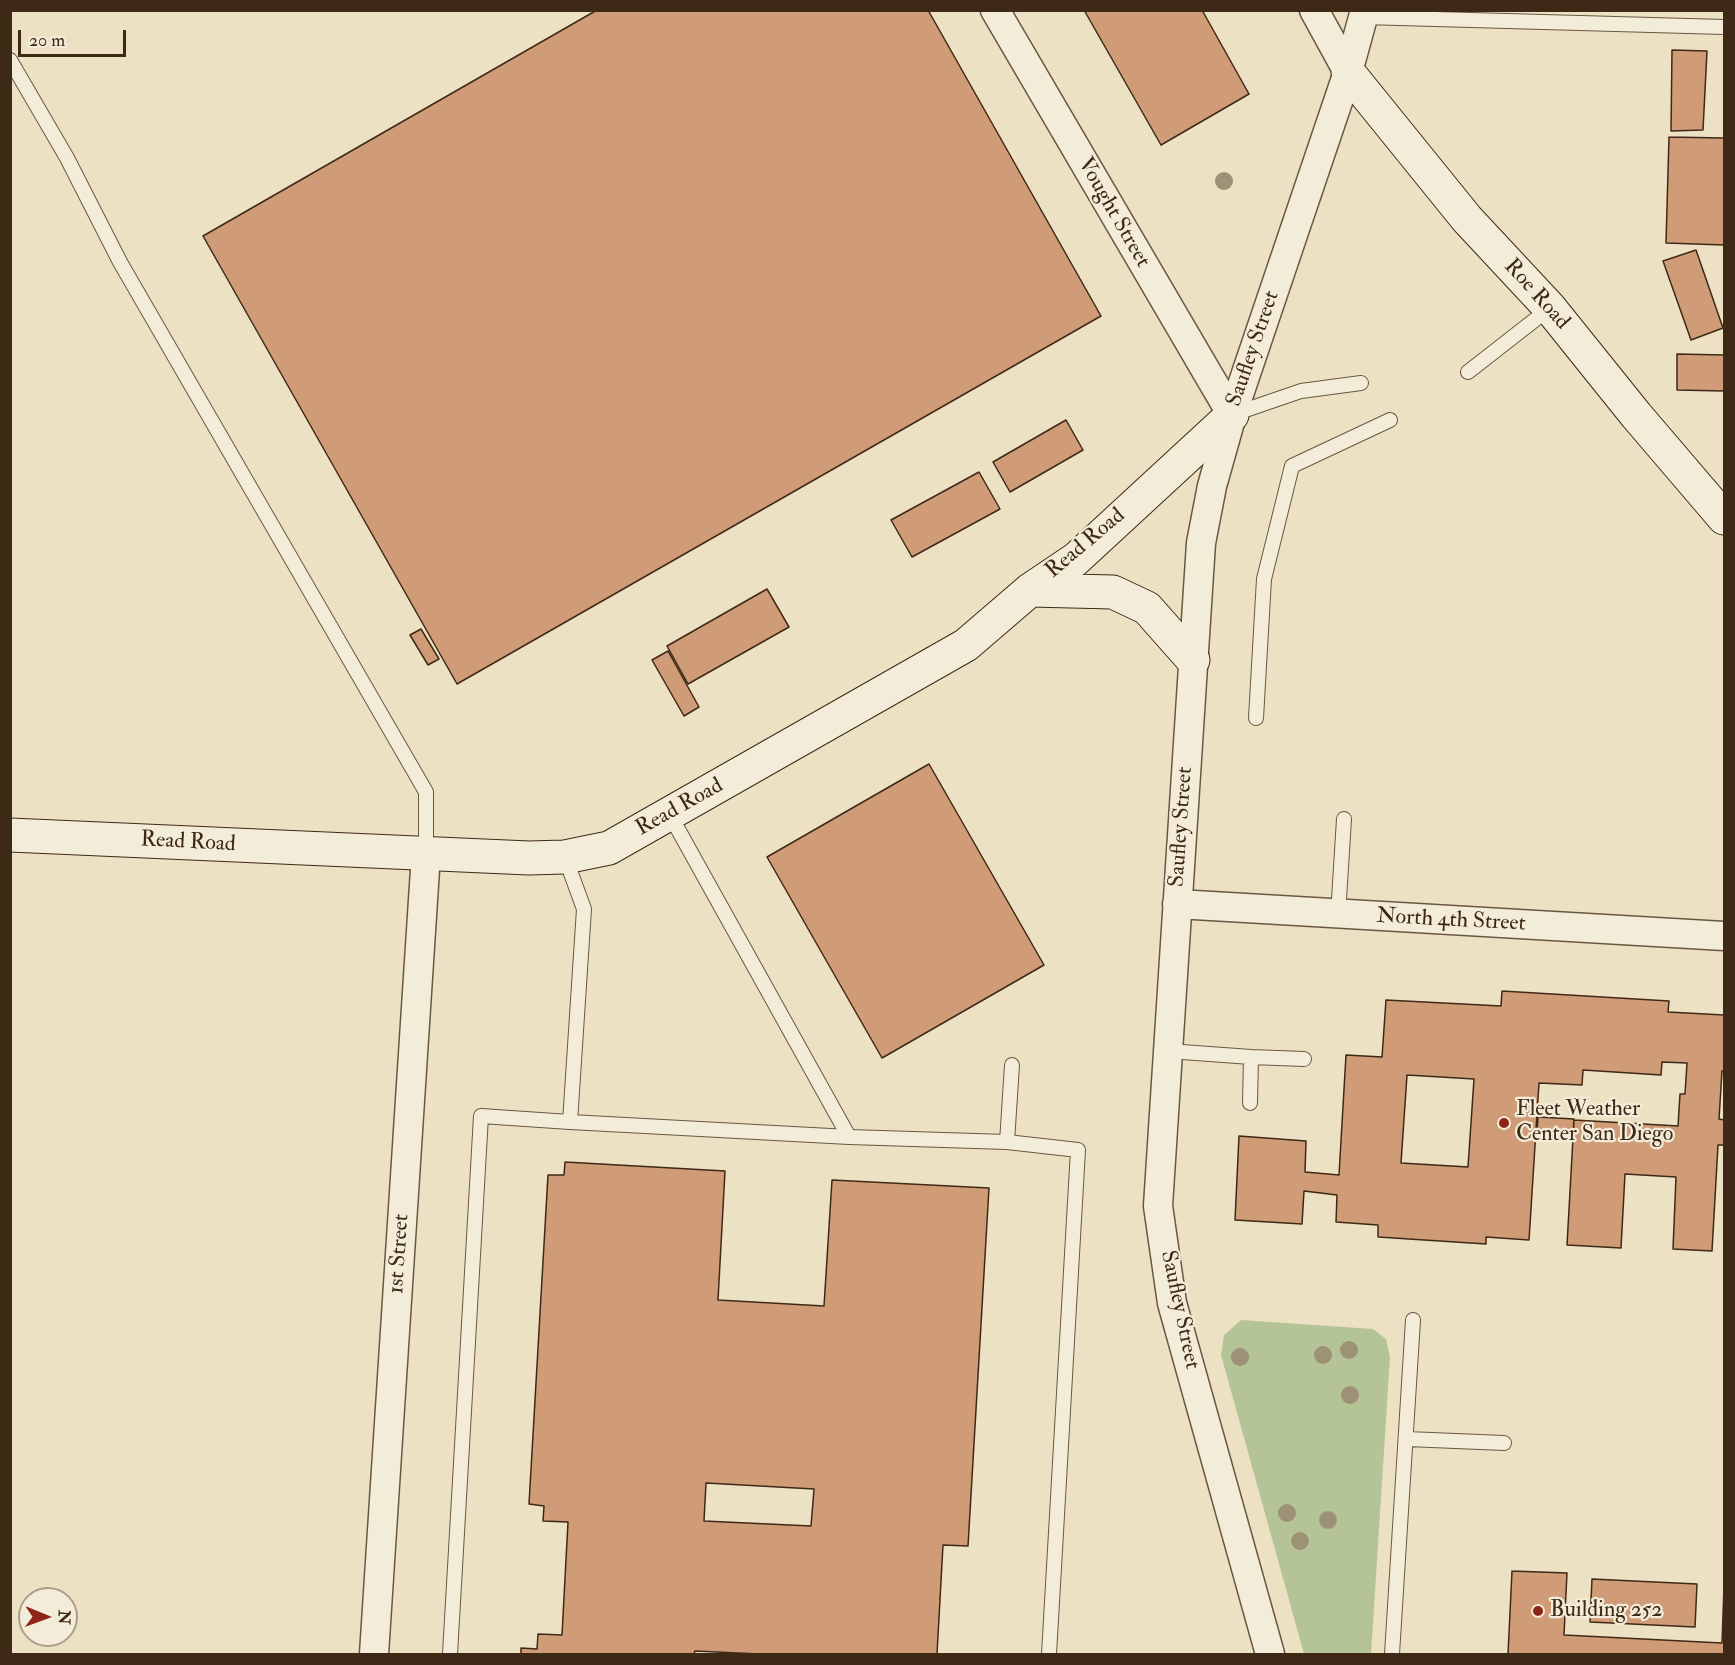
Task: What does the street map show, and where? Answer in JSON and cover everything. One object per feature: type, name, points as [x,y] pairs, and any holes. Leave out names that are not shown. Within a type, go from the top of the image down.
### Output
[{"type":"street","name":"Vought Street","points":[[994,10],[1232,415]]},
{"type":"street","points":[[1314,10],[1348,72]]},
{"type":"street","name":"Saufley Street","points":[[1270,1654],[1172,1303],[1158,1206],[1201,543],[1212,486],[1232,415],[1348,72],[1364,14]]},
{"type":"street","name":"Roe Road","points":[[1348,72],[1467,219],[1550,308],[1635,415],[1725,518]]},
{"type":"street","name":"Read Road","points":[[10,835],[426,854],[565,856],[609,848],[966,645],[1030,590],[1076,559],[1232,415]]},
{"type":"street","points":[[1030,590],[1113,592],[1147,608],[1193,660]]},
{"type":"street","name":"1st Street","points":[[374,1654],[426,854]]},
{"type":"street","name":"North 4th Street","points":[[1177,904],[1725,936]]},
{"type":"lane","points":[[1364,14],[1725,27]]},
{"type":"lane","points":[[10,60],[67,158],[120,262],[426,792],[426,854]]},
{"type":"lane","points":[[1468,372],[1550,308]]},
{"type":"lane","points":[[1232,415],[1301,391],[1360,383]]},
{"type":"lane","points":[[1256,717],[1264,579],[1292,466],[1390,420]]},
{"type":"lane","points":[[670,815],[849,1137]]},
{"type":"lane","points":[[1338,915],[1344,819]]},
{"type":"lane","points":[[565,856],[584,909],[570,1122]]},
{"type":"lane","points":[[1168,1051],[1304,1059]]},
{"type":"lane","points":[[1250,1103],[1251,1057]]},
{"type":"lane","points":[[1007,1142],[1012,1065]]},
{"type":"lane","points":[[450,1654],[481,1116],[849,1137],[1007,1142],[1078,1150],[1049,1654]]},
{"type":"lane","points":[[1392,1654],[1413,1320]]},
{"type":"lane","points":[[1407,1439],[1504,1443]]},
{"type":"green space","points":[[1241,1320],[1373,1329],[1386,1339],[1390,1357],[1371,1654],[1304,1654],[1221,1355],[1224,1335]]},
{"type":"building","points":[[597,10],[928,10],[1101,316],[457,684],[203,236]]},
{"type":"building","points":[[1084,10],[1202,10],[1249,94],[1161,145]]},
{"type":"building","points":[[1672,50],[1707,51],[1703,130],[1671,131]]},
{"type":"building","points":[[1669,137],[1724,138],[1724,245],[1666,243]]},
{"type":"building","points":[[1696,250],[1723,328],[1691,340],[1663,261]]},
{"type":"building","points":[[1677,354],[1724,355],[1724,391],[1677,390]]},
{"type":"building","points":[[1066,420],[1083,450],[1010,492],[993,462]]},
{"type":"building","points":[[979,472],[1000,509],[912,557],[891,520]]},
{"type":"building","points":[[767,589],[789,627],[688,684],[667,646]]},
{"type":"building","points":[[421,629],[439,659],[428,665],[410,635]]},
{"type":"building","points":[[668,651],[699,707],[684,716],[652,660]]},
{"type":"building","points":[[929,764],[1044,965],[882,1058],[767,857]]},
{"type":"building","name":"Fleet Weather Center San Diego","points":[[1502,991],[1669,1001],[1668,1012],[1724,1015],[1724,1071],[1722,1071],[1719,1119],[1724,1120],[1724,1145],[1718,1145],[1712,1251],[1673,1249],[1676,1177],[1625,1174],[1621,1248],[1567,1245],[1574,1120],[1678,1126],[1680,1094],[1685,1094],[1687,1063],[1662,1062],[1661,1075],[1583,1070],[1582,1085],[1539,1083],[1529,1240],[1486,1237],[1486,1244],[1378,1237],[1378,1225],[1336,1222],[1337,1195],[1304,1191],[1302,1224],[1235,1220],[1239,1136],[1306,1141],[1305,1172],[1339,1175],[1346,1055],[1382,1057],[1386,1000],[1501,1006]],"holes":[[[1407,1075],[1474,1079],[1468,1167],[1401,1163]]]},
{"type":"building","name":"Fleet Weather Center San Diego","points":[[1538,1117],[1574,1119],[1573,1135],[1537,1132]]},
{"type":"building","points":[[565,1162],[725,1171],[718,1300],[824,1306],[832,1180],[989,1188],[968,1546],[943,1545],[937,1654],[759,1654],[695,1651],[694,1654],[521,1654],[521,1648],[537,1649],[538,1634],[562,1635],[568,1522],[543,1521],[544,1506],[529,1504],[548,1175],[564,1175]],"holes":[[[706,1483],[814,1489],[811,1526],[704,1521]]]},
{"type":"building","name":"Building 252","points":[[1512,1571],[1567,1573],[1564,1635],[1722,1643],[1724,1586],[1724,1654],[1508,1654]]},
{"type":"building","points":[[1592,1579],[1697,1584],[1695,1627],[1590,1622]]},
{"type":"place","name":"Fleet Weather Center San Diego","points":[[1504,1123]]},
{"type":"place","name":"Building 252","points":[[1538,1611]]}]
